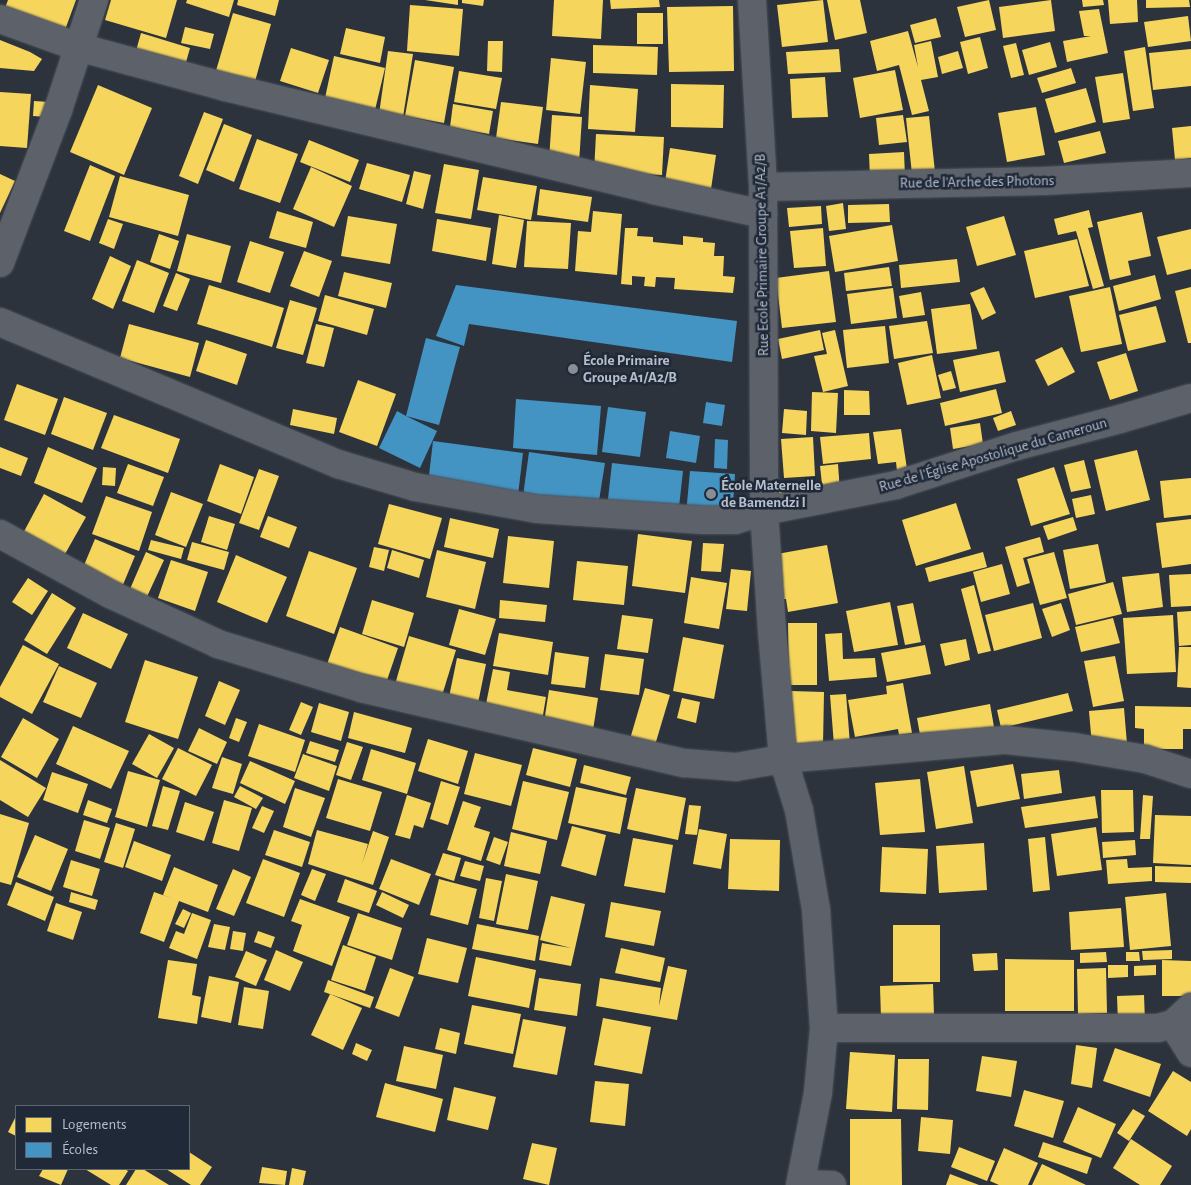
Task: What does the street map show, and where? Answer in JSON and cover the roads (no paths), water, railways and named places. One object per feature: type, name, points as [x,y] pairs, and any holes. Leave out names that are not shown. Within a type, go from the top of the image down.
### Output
[{"type":"street","points":[[3,252],[58,110],[94,0]]},
{"type":"street","name":"Rue Ecole Primaire Groupe A1/A2/B","points":[[752,0],[763,200],[764,511],[783,759],[799,810],[816,909],[824,1028],[818,1093],[801,1185]]},
{"type":"street","name":"Rue de l'Arche des Photons","points":[[0,19],[78,47],[225,87],[652,190],[763,200],[1191,172]]},
{"type":"street","name":"Rue de l'Église Apostolique du Cameroun","points":[[0,322],[338,464],[415,487],[537,509],[735,520],[764,511],[896,485],[1017,446],[1191,398]]},
{"type":"street","points":[[0,534],[110,594],[218,644],[361,688],[684,763],[736,767],[783,759],[1006,740],[1074,747],[1136,758],[1191,774]]},
{"type":"street","points":[[824,1028],[1158,1028],[1182,1016],[1191,1053]]},
{"type":"street","points":[[801,1185],[832,1185]]},
{"type":"place","name":"École Primaire Groupe A1/A2/B","points":[[573,369]]},
{"type":"place","name":"École Maternelle de Bamendzi I","points":[[711,494]]}]
